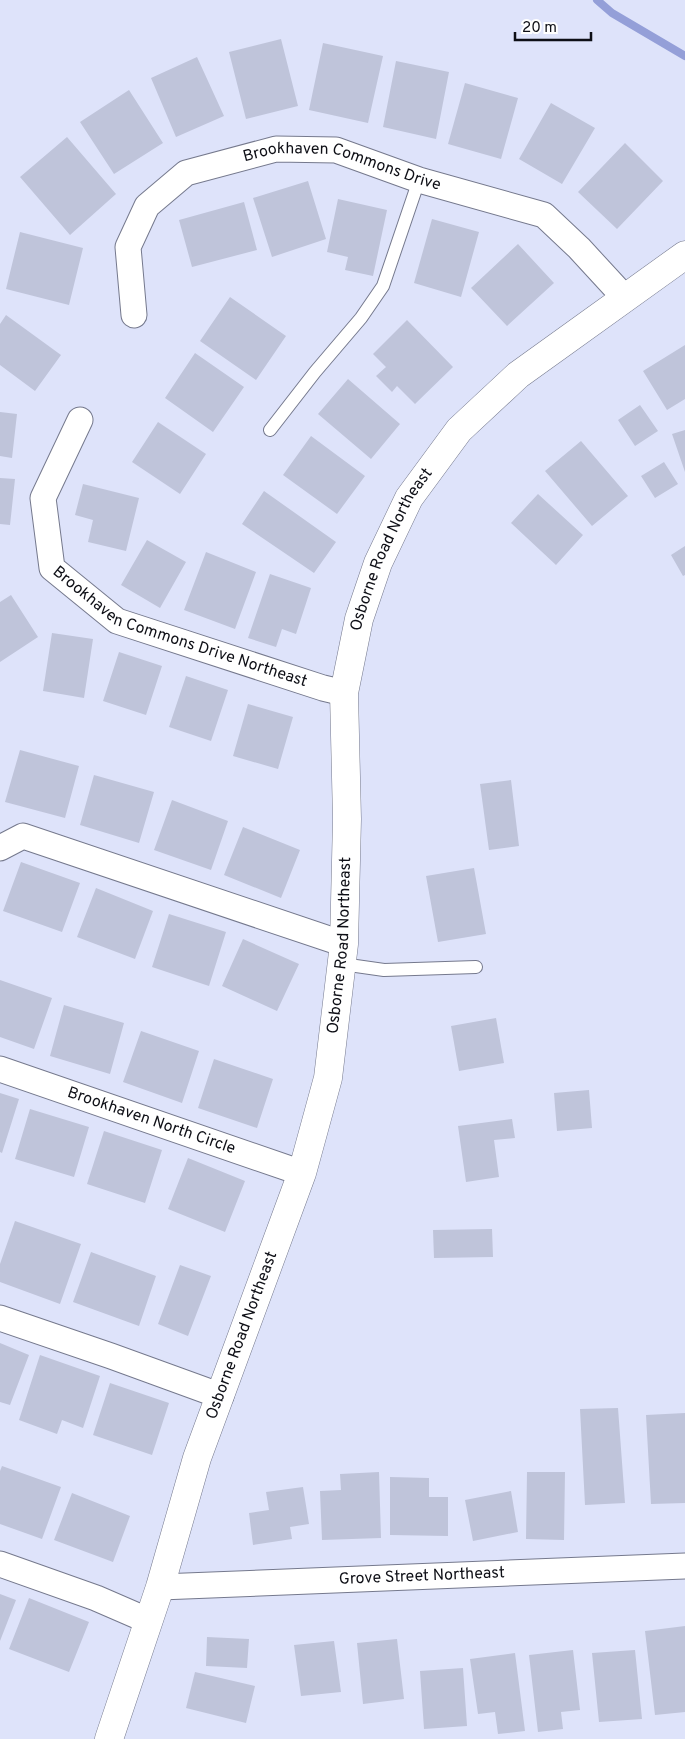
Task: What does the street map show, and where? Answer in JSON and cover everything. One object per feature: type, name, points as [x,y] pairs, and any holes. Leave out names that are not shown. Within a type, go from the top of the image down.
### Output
[{"type":"street","name":"Brookhaven Commons Drive","points":[[134,315],[128,247],[146,206],[186,173],[276,149],[336,150],[419,180],[544,215],[625,298]]},
{"type":"street","name":"Osborne Road Northeast","points":[[109,1739],[160,1587],[197,1458],[302,1173],[328,1078],[343,954],[347,819],[344,693],[359,619],[378,563],[409,498],[459,430],[518,375],[685,255]]},
{"type":"street","name":"Brookhaven Commons Drive Northeast","points":[[80,420],[43,498],[52,568],[117,621],[323,688],[344,693]]},
{"type":"street","points":[[0,848],[22,836],[248,912],[343,954]]},
{"type":"street","name":"Brookhaven North Circle","points":[[0,1069],[302,1173]]},
{"type":"street","points":[[0,1318],[221,1396]]},
{"type":"street","points":[[0,1564],[96,1598],[149,1621]]},
{"type":"street","name":"Grove Street Northeast","points":[[160,1587],[685,1566]]},
{"type":"lane","points":[[270,430],[315,372],[361,318],[382,286],[419,180]]},
{"type":"lane","points":[[343,954],[384,970],[476,967]]},
{"type":"building","points":[[281,39],[298,106],[246,119],[229,52]]},
{"type":"building","points":[[323,43],[383,56],[368,123],[309,110]]},
{"type":"building","points":[[197,57],[224,116],[176,137],[151,78]]},
{"type":"building","points":[[396,61],[449,72],[436,139],[383,127]]},
{"type":"building","points":[[465,83],[518,98],[501,159],[448,144]]},
{"type":"building","points":[[129,90],[163,143],[114,174],[80,122]]},
{"type":"building","points":[[551,103],[595,128],[562,184],[519,159]]},
{"type":"building","points":[[67,137],[116,194],[70,235],[20,177]]},
{"type":"building","points":[[625,143],[663,181],[617,229],[578,192]]},
{"type":"building","points":[[308,181],[326,239],[272,257],[253,198]]},
{"type":"building","points":[[338,199],[387,210],[373,276],[345,270],[348,257],[327,252]]},
{"type":"building","points":[[244,202],[257,250],[192,267],[179,220]]},
{"type":"building","points":[[432,219],[479,232],[461,297],[414,283]]},
{"type":"building","points":[[20,232],[83,248],[69,305],[6,289]]},
{"type":"building","points":[[518,244],[554,283],[507,326],[471,288]]},
{"type":"building","points":[[230,297],[286,336],[256,380],[200,341]]},
{"type":"building","points":[[6,315],[61,355],[35,391],[0,365],[0,324]]},
{"type":"building","points":[[407,320],[453,367],[415,404],[397,386],[392,392],[376,376],[386,367],[373,354]]},
{"type":"building","points":[[685,345],[685,399],[667,410],[643,371]]},
{"type":"building","points":[[195,353],[244,387],[213,432],[165,398]]},
{"type":"building","points":[[348,379],[400,424],[371,459],[318,414]]},
{"type":"building","points":[[640,405],[658,431],[635,446],[618,420]]},
{"type":"building","points":[[0,412],[17,414],[12,458],[0,456]]},
{"type":"building","points":[[158,422],[206,454],[180,494],[132,462]]},
{"type":"building","points":[[685,430],[685,472],[672,434]]},
{"type":"building","points":[[311,436],[365,476],[337,514],[283,475]]},
{"type":"building","points":[[581,441],[628,496],[592,526],[545,471]]},
{"type":"building","points":[[664,462],[678,484],[655,498],[641,476]]},
{"type":"building","points":[[0,478],[15,479],[10,525],[0,524]]},
{"type":"building","points":[[83,484],[139,498],[126,551],[88,542],[93,520],[75,515]]},
{"type":"building","points":[[264,491],[336,542],[314,573],[242,524]]},
{"type":"building","points":[[538,494],[583,535],[556,565],[511,523]]},
{"type":"building","points":[[147,540],[186,562],[160,608],[121,585]]},
{"type":"building","points":[[685,546],[685,575],[683,576],[671,555]]},
{"type":"building","points":[[206,552],[256,572],[235,629],[184,610]]},
{"type":"building","points":[[270,574],[311,588],[296,634],[282,629],[276,647],[248,638]]},
{"type":"building","points":[[11,595],[38,637],[0,662],[0,602]]},
{"type":"building","points":[[52,633],[93,639],[84,698],[43,691]]},
{"type":"building","points":[[119,652],[162,666],[146,715],[103,701]]},
{"type":"building","points":[[186,676],[228,690],[211,741],[169,727]]},
{"type":"building","points":[[248,704],[293,717],[278,769],[233,756]]},
{"type":"building","points":[[20,750],[79,766],[65,818],[5,802]]},
{"type":"building","points":[[94,775],[154,792],[139,843],[80,825]]},
{"type":"building","points":[[511,780],[519,846],[489,850],[480,784]]},
{"type":"building","points":[[172,800],[228,821],[211,870],[154,850]]},
{"type":"building","points":[[243,827],[300,850],[281,898],[224,875]]},
{"type":"building","points":[[21,862],[80,883],[62,932],[3,911]]},
{"type":"building","points":[[474,868],[486,934],[438,942],[426,876]]},
{"type":"building","points":[[96,888],[153,911],[135,959],[77,937]]},
{"type":"building","points":[[169,914],[226,932],[209,986],[152,967]]},
{"type":"building","points":[[243,939],[299,964],[277,1011],[222,986]]},
{"type":"building","points":[[0,980],[52,998],[34,1049],[0,1037]]},
{"type":"building","points":[[64,1005],[124,1023],[110,1074],[50,1056]]},
{"type":"building","points":[[496,1018],[504,1063],[459,1071],[451,1026]]},
{"type":"building","points":[[141,1031],[199,1051],[182,1103],[123,1082]]},
{"type":"building","points":[[214,1059],[273,1079],[257,1128],[198,1108]]},
{"type":"building","points":[[589,1090],[592,1128],[557,1131],[554,1093]]},
{"type":"building","points":[[0,1093],[19,1099],[2,1153],[0,1152]]},
{"type":"building","points":[[30,1109],[89,1127],[74,1177],[15,1159]]},
{"type":"building","points":[[512,1119],[515,1138],[494,1140],[499,1177],[466,1182],[458,1126]]},
{"type":"building","points":[[104,1131],[162,1150],[145,1203],[87,1184]]},
{"type":"building","points":[[188,1158],[245,1181],[225,1232],[168,1209]]},
{"type":"building","points":[[15,1221],[81,1244],[60,1304],[0,1282],[0,1264]]},
{"type":"building","points":[[492,1229],[493,1257],[434,1258],[433,1230]]},
{"type":"building","points":[[91,1252],[156,1276],[139,1326],[73,1302]]},
{"type":"building","points":[[180,1265],[211,1276],[188,1336],[158,1324]]},
{"type":"building","points":[[0,1343],[29,1355],[10,1405],[0,1402]]},
{"type":"building","points":[[40,1355],[100,1376],[83,1428],[62,1420],[57,1434],[19,1420]]},
{"type":"building","points":[[110,1383],[169,1403],[152,1455],[93,1435]]},
{"type":"building","points":[[618,1408],[625,1503],[585,1505],[580,1409]]},
{"type":"building","points":[[685,1413],[685,1503],[651,1504],[646,1415]]},
{"type":"building","points":[[2,1466],[61,1487],[42,1539],[0,1524],[0,1471]]},
{"type":"building","points":[[379,1472],[381,1538],[322,1540],[320,1491],[341,1490],[340,1474]]},
{"type":"building","points":[[527,1472],[565,1472],[564,1540],[526,1539]]},
{"type":"building","points":[[390,1477],[429,1478],[429,1497],[448,1497],[448,1536],[390,1535]]},
{"type":"building","points":[[303,1487],[309,1524],[290,1527],[292,1539],[253,1545],[249,1513],[269,1510],[266,1492]]},
{"type":"building","points":[[511,1491],[518,1532],[473,1541],[465,1500]]},
{"type":"building","points":[[72,1493],[130,1516],[113,1562],[54,1540]]},
{"type":"building","points":[[0,1594],[16,1600],[0,1641]]},
{"type":"building","points":[[29,1598],[89,1622],[69,1672],[9,1649]]},
{"type":"building","points":[[685,1626],[685,1712],[655,1715],[645,1631]]},
{"type":"building","points":[[207,1637],[249,1639],[247,1668],[206,1666]]},
{"type":"building","points":[[397,1639],[404,1699],[363,1704],[357,1643]]},
{"type":"building","points":[[334,1641],[341,1692],[301,1696],[294,1645]]},
{"type":"building","points":[[573,1650],[580,1710],[561,1712],[563,1729],[538,1732],[529,1655]]},
{"type":"building","points":[[635,1650],[642,1719],[599,1722],[592,1653]]},
{"type":"building","points":[[515,1653],[525,1731],[498,1734],[495,1712],[478,1714],[470,1659]]},
{"type":"building","points":[[463,1668],[467,1726],[424,1729],[420,1671]]},
{"type":"building","points":[[195,1672],[255,1686],[246,1723],[186,1708]]},
{"type":"waterway","points":[[597,0],[612,13],[685,56]]}]
